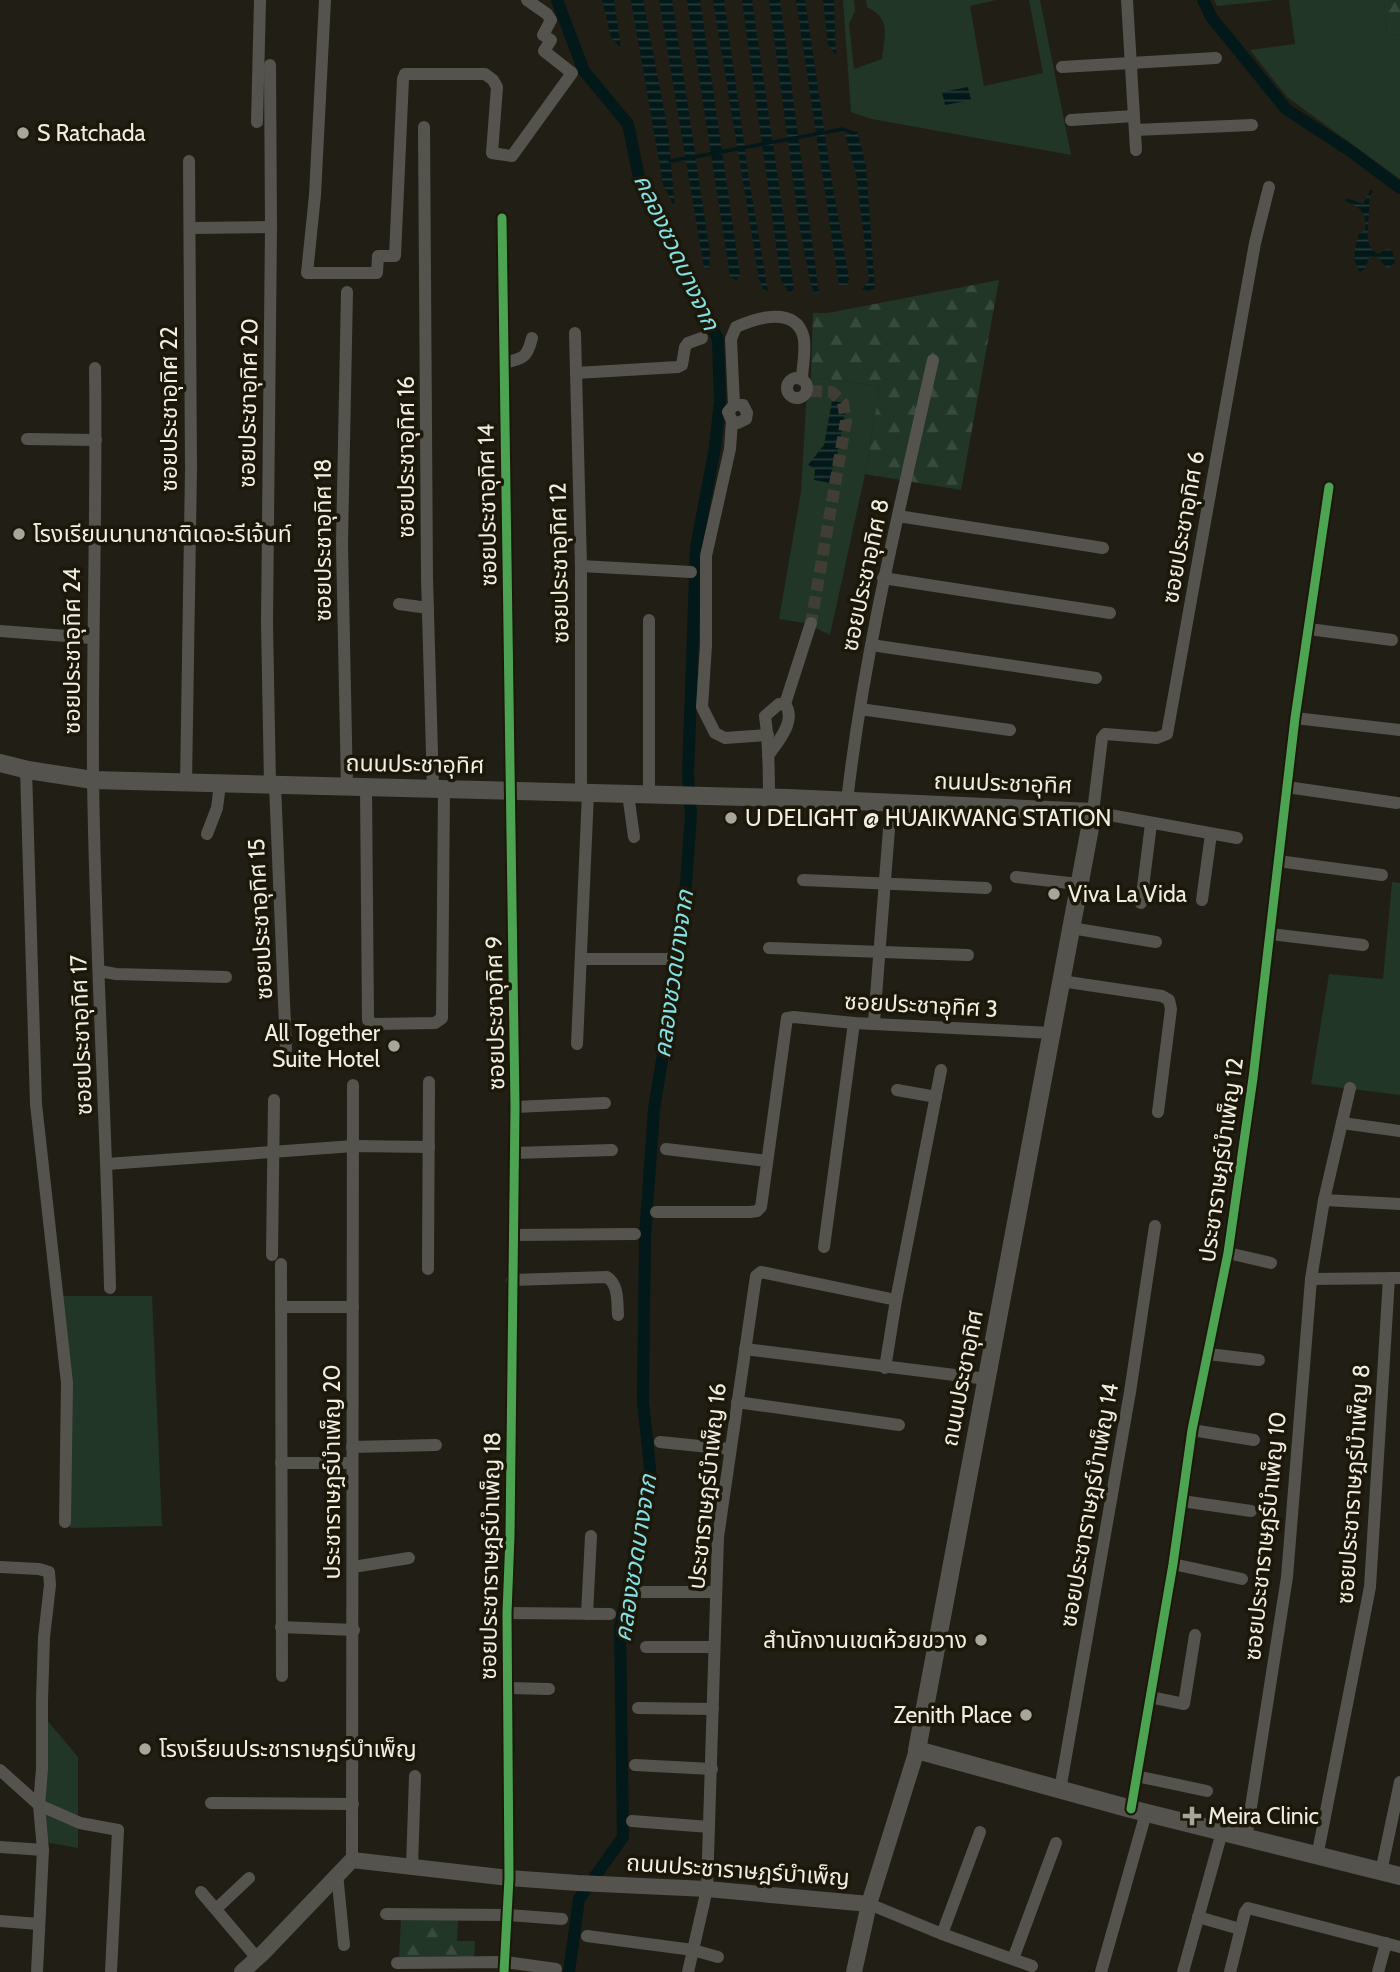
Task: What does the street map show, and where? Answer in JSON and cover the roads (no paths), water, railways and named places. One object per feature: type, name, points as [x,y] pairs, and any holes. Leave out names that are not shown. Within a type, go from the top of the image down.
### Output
[{"type":"main road","name":"ถนนประชาอุทิศ","points":[[0,763],[93,780],[649,794],[1093,812],[917,1750]]},
{"type":"main road","points":[[917,1750],[1138,1811],[1400,1876]]},
{"type":"street","points":[[257,122],[260,0]]},
{"type":"street","points":[[325,0],[315,195],[307,273],[377,273],[378,256],[395,256],[405,74],[489,76],[497,87],[492,153],[512,156],[572,73],[544,51],[551,40],[543,35],[551,20],[527,0]]},
{"type":"street","points":[[1127,0],[1136,150]]},
{"type":"street","points":[[1062,67],[1216,58]]},
{"type":"street","name":"ซอยประชาอุทิศ 20","points":[[270,65],[267,623],[272,785]]},
{"type":"street","points":[[1071,120],[1134,116]]},
{"type":"street","points":[[1135,130],[1252,125]]},
{"type":"street","name":"ซอยประชาอุทิศ 16","points":[[366,788],[368,1020],[373,1024],[435,1023],[442,1018],[439,789],[428,608],[424,127]]},
{"type":"street","name":"ซอยประชาอุทิศ 22","points":[[186,783],[191,469],[189,161]]},
{"type":"street","name":"ซอยประชาอุทิศ 6","points":[[1093,812],[1102,738],[1105,734],[1157,738],[1167,734],[1255,243],[1269,187]]},
{"type":"street","name":"ซอยประชาอุทิศ 14","points":[[502,218],[511,791]]},
{"type":"street","points":[[190,228],[271,227]]},
{"type":"street","name":"ซอยประชาอุทิศ 18","points":[[347,292],[342,542],[347,788]]},
{"type":"street","points":[[768,735],[725,738],[715,733],[702,708],[706,645],[706,556],[730,449],[732,421],[728,412],[734,405],[731,339],[736,327],[750,321],[784,316],[796,322],[804,337],[806,387]]},
{"type":"street","name":"ซอยประชาอุทิศ 12","points":[[575,333],[584,793],[578,1044]]},
{"type":"street","points":[[505,363],[524,357],[528,353],[532,338]]},
{"type":"street","points":[[576,373],[678,367],[682,365],[688,342],[702,338]]},
{"type":"street","name":"ซอยประชาอุทิศ 8","points":[[848,801],[855,732],[883,578],[933,360]]},
{"type":"street","name":"ซอยประชาอุทิศ 24","points":[[93,780],[95,368]]},
{"type":"street","points":[[27,439],[96,440]]},
{"type":"street","name":"ประชาราษฎร์บำเพ็ญ 12","points":[[1101,1972],[1138,1811],[1136,1776],[1173,1564],[1192,1430],[1228,1253],[1253,1078],[1295,718],[1329,487]]},
{"type":"street","points":[[898,516],[1102,548]]},
{"type":"street","points":[[581,566],[691,572]]},
{"type":"street","points":[[883,578],[1110,613]]},
{"type":"street","points":[[399,604],[428,608]]},
{"type":"street","points":[[649,620],[649,794]]},
{"type":"street","points":[[785,704],[811,623]]},
{"type":"street","points":[[1308,629],[1392,640]]},
{"type":"street","points":[[0,631],[92,638]]},
{"type":"street","points":[[871,645],[1096,678]]},
{"type":"street","points":[[769,798],[765,716],[779,704],[785,704]]},
{"type":"street","points":[[768,756],[790,720],[790,711],[785,704]]},
{"type":"street","points":[[860,709],[1010,730]]},
{"type":"street","points":[[1295,718],[1400,730]]},
{"type":"street","points":[[26,769],[36,1104],[66,1383],[65,1522]]},
{"type":"street","name":"ซอยประชาอุทิศ 17","points":[[93,780],[110,1288]]},
{"type":"street","points":[[207,834],[217,808],[220,784]]},
{"type":"street","name":"ซอยประชาอุทิศ 15","points":[[272,785],[286,1050]]},
{"type":"street","points":[[1287,787],[1397,803]]},
{"type":"street","name":"ซอยประชาอุทิศ 9","points":[[511,791],[515,1107],[513,1235]]},
{"type":"street","points":[[628,794],[634,837]]},
{"type":"street","points":[[874,1023],[891,803]]},
{"type":"street","points":[[1093,812],[1237,838]]},
{"type":"street","points":[[1141,903],[1151,824]]},
{"type":"street","points":[[1202,900],[1211,834]]},
{"type":"street","points":[[1279,861],[1382,876]]},
{"type":"street","points":[[1016,877],[1078,884]]},
{"type":"street","points":[[803,880],[986,888]]},
{"type":"street","points":[[1071,928],[1156,942]]},
{"type":"street","points":[[1270,934],[1363,946]]},
{"type":"street","points":[[769,948],[878,954],[968,955]]},
{"type":"street","points":[[582,959],[668,959]]},
{"type":"street","points":[[99,971],[116,974],[226,977]]},
{"type":"street","points":[[1061,981],[1162,996],[1169,1000],[1171,1009],[1158,1112]]},
{"type":"street","name":"ซอยประชาอุทิศ 3","points":[[767,1161],[787,1018],[1052,1033]]},
{"type":"street","points":[[824,1247],[854,1023]]},
{"type":"street","points":[[886,1368],[896,1300],[941,1070]]},
{"type":"street","points":[[428,1269],[429,1082]]},
{"type":"street","name":"ประชาราษฎร์บำเพ็ญ 20","points":[[352,1860],[353,1085]]},
{"type":"street","name":"ซอยประชาราษฎร์บำเพ็ญ 10","points":[[1246,1839],[1287,1577],[1311,1279],[1324,1200],[1350,1087]]},
{"type":"street","points":[[897,1090],[936,1097]]},
{"type":"street","points":[[274,1100],[272,1152],[276,1260],[281,1307],[282,1676]]},
{"type":"street","points":[[515,1107],[604,1103]]},
{"type":"street","points":[[1342,1123],[1400,1130]]},
{"type":"street","points":[[107,1164],[354,1146],[429,1147]]},
{"type":"street","points":[[656,1212],[750,1212],[761,1207],[767,1161],[666,1149]]},
{"type":"street","points":[[514,1153],[612,1150]]},
{"type":"street","points":[[1324,1200],[1400,1204]]},
{"type":"street","name":"ซอยประชาราษฎร์บำเพ็ญ 14","points":[[1060,1790],[1130,1392],[1155,1226]]},
{"type":"street","points":[[513,1235],[635,1234]]},
{"type":"street","name":"ซอยประชาราษฎร์บำเพ็ญ 18","points":[[504,1967],[509,1878],[507,1613],[513,1235]]},
{"type":"street","points":[[1228,1253],[1272,1263]]},
{"type":"street","name":"ประชาราษฎร์บำเพ็ญ 16","points":[[688,1972],[707,1889],[718,1537],[756,1276],[761,1272],[896,1300]]},
{"type":"street","points":[[512,1280],[607,1278],[613,1281],[616,1288],[618,1315]]},
{"type":"street","points":[[1311,1279],[1394,1278]]},
{"type":"street","name":"ซอยประชาราษฎร์บำเพ็ญ 8","points":[[1317,1857],[1370,1587],[1394,1278]]},
{"type":"street","points":[[281,1307],[353,1307]]},
{"type":"street","points":[[745,1349],[987,1379]]},
{"type":"street","points":[[1208,1354],[1259,1360]]},
{"type":"street","points":[[737,1402],[899,1425]]},
{"type":"street","points":[[1192,1430],[1254,1440]]},
{"type":"street","points":[[660,1442],[729,1449]]},
{"type":"street","points":[[352,1447],[436,1445]]},
{"type":"street","points":[[281,1463],[352,1463]]},
{"type":"street","points":[[1182,1501],[1251,1511]]},
{"type":"street","points":[[587,1614],[591,1536]]},
{"type":"street","points":[[353,1567],[408,1558]]},
{"type":"street","points":[[1173,1564],[1242,1579]]},
{"type":"street","points":[[0,1567],[39,1569],[49,1573],[44,1637],[39,1805],[43,1850],[37,1972]]},
{"type":"street","points":[[642,1592],[716,1592]]},
{"type":"street","points":[[507,1613],[610,1614]]},
{"type":"street","points":[[281,1627],[354,1630]]},
{"type":"street","points":[[1150,1698],[1184,1704],[1195,1635]]},
{"type":"street","points":[[646,1647],[714,1647]]},
{"type":"street","points":[[508,1688],[550,1689]]},
{"type":"street","points":[[638,1708],[713,1709]]},
{"type":"street","name":"ถนนประชาราษฎร์บำเพ็ญ","points":[[352,1860],[578,1884],[707,1889],[870,1904],[917,1750]]},
{"type":"street","points":[[635,1765],[712,1769]]},
{"type":"street","points":[[0,1770],[39,1805],[80,1823],[118,1830],[111,1972]]},
{"type":"street","points":[[412,1867],[415,1776]]},
{"type":"street","points":[[1136,1776],[1207,1791]]},
{"type":"street","points":[[1381,1872],[1400,1782]]},
{"type":"street","points":[[211,1803],[353,1804]]},
{"type":"street","points":[[632,1821],[709,1827]]},
{"type":"street","points":[[942,1934],[980,1832]]},
{"type":"street","points":[[1183,1972],[1222,1832]]},
{"type":"street","points":[[1013,1959],[1056,1843]]},
{"type":"street","points":[[0,1847],[43,1850]]},
{"type":"street","points":[[242,1972],[352,1860]]},
{"type":"street","points":[[337,1874],[344,1945]]},
{"type":"street","points":[[216,1909],[249,1878]]},
{"type":"street","points":[[201,1892],[257,1958]]},
{"type":"street","points":[[854,1972],[870,1904],[942,1934],[1032,1966]]},
{"type":"street","points":[[1230,1972],[1240,1928],[1248,1908],[1400,1947]]},
{"type":"street","points":[[386,1914],[508,1915],[562,1919]]},
{"type":"street","points":[[1198,1917],[1240,1928]]},
{"type":"street","points":[[0,1921],[39,1924]]},
{"type":"street","points":[[587,1936],[693,1950],[718,1957]]},
{"type":"street","points":[[1378,1972],[1386,1943]]},
{"type":"street","points":[[397,1963],[556,1969]]},
{"type":"waterway","name":"คลองชวดบางจาก","points":[[557,0],[584,71],[628,124],[641,187],[718,339],[720,402],[715,447],[696,548],[688,775],[691,815],[682,938],[654,1109],[645,1237],[643,1401],[651,1478],[620,1628],[623,1837],[579,1899],[569,1972]]},
{"type":"waterway","points":[[1203,0],[1212,18],[1286,109],[1349,150],[1400,188]]},
{"type":"waterway","points":[[694,157],[843,129],[853,133]]},
{"type":"waterway","points":[[670,161],[686,158]]},
{"type":"tunnel","points":[[810,391],[832,392],[843,403],[846,421],[811,623]]},
{"type":"place","name":"S Ratchada","points":[[23,133]]},
{"type":"place","name":"โรงเรียนนานาชาติเดอะรีเจ้นท์","points":[[19,534]]},
{"type":"place","name":"U DELIGHT @ HUAIKWANG STATION","points":[[731,818]]},
{"type":"place","name":"Viva La Vida","points":[[1054,894]]},
{"type":"place","name":"All Together Suite Hotel","points":[[394,1046]]},
{"type":"place","name":"สำนักงานเขตห้วยขวาง","points":[[981,1640]]},
{"type":"place","name":"Zenith Place","points":[[1026,1715]]},
{"type":"place","name":"โรงเรียนประชาราษฎร์บำเพ็ญ","points":[[145,1749]]},
{"type":"place","name":"Meira Clinic","points":[[1192,1816]]}]
